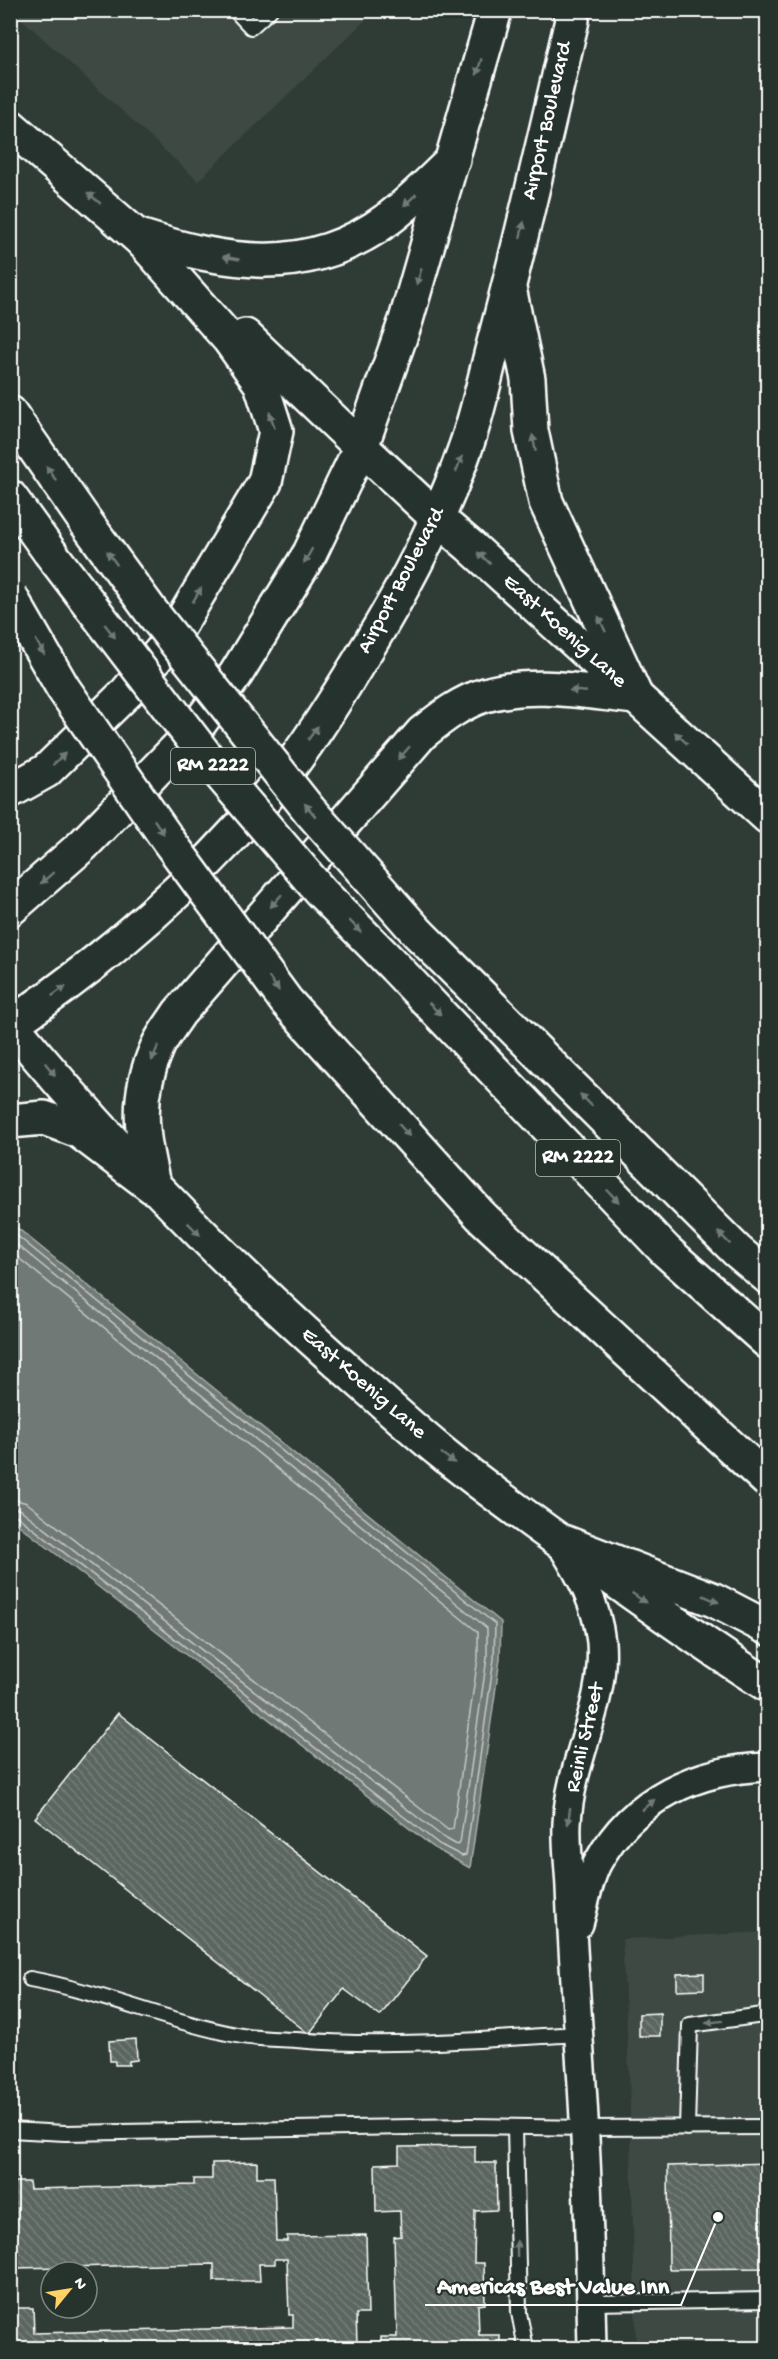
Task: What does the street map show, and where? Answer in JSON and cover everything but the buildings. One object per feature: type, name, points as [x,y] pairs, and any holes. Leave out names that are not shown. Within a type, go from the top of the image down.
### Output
[{"type":"main road","points":[[10,909],[83,845],[193,732],[236,674],[310,553],[361,447],[406,320],[495,10]]},
{"type":"main road","name":"Airport Boulevard","points":[[11,1024],[73,981],[133,932],[206,863],[268,794],[322,721],[397,598],[437,518],[466,446],[509,287],[572,20],[570,10]]},
{"type":"main road","points":[[10,126],[137,235],[229,339],[261,384],[276,431],[265,482],[170,641],[127,692],[46,771],[10,791]]},
{"type":"main road","points":[[137,235],[180,249],[241,260],[286,259],[320,254],[358,238],[389,219],[453,160]]},
{"type":"main road","name":"East Koenig Lane","points":[[137,235],[437,518],[768,817]]},
{"type":"main road","points":[[509,287],[528,379],[531,431],[546,502],[636,697]]},
{"type":"main road","name":"RM 2222","points":[[10,413],[150,610],[303,802],[418,933],[737,1251],[768,1277]]},
{"type":"main road","name":"RM 2222","points":[[10,497],[215,768],[321,892],[666,1251],[768,1342]]},
{"type":"main road","points":[[10,596],[63,688],[168,840],[286,1000],[482,1217],[768,1481]]},
{"type":"main road","points":[[153,1187],[142,1141],[141,1111],[147,1075],[157,1046],[179,1013],[422,733],[452,710],[483,695],[515,689],[551,688],[636,697]]},
{"type":"main road","name":"East Koenig Lane","points":[[11,1024],[78,1104],[153,1187],[214,1249],[322,1349],[441,1452],[558,1540],[715,1651],[768,1685]]},
{"type":"main road","points":[[10,1121],[44,1118],[79,1131],[153,1187]]},
{"type":"main road","points":[[558,1540],[714,1600],[768,1628]]},
{"type":"street","name":"Reinli Street","points":[[558,1540],[584,1580],[595,1611],[600,1641],[601,1677],[595,1708],[575,1778],[567,1822],[585,2128],[592,2349]]},
{"type":"street","name":"Reinli Street","points":[[573,1945],[597,1863],[627,1822],[657,1797],[698,1777],[768,1767]]},
{"type":"lane","points":[[235,10],[251,27],[270,10]]},
{"type":"lane","points":[[30,1979],[63,1985],[126,2006],[242,2036],[330,2043],[411,2043],[579,2034]]},
{"type":"lane","points":[[687,2128],[690,2025],[763,2015],[768,2008]]},
{"type":"lane","points":[[10,2130],[65,2133],[515,2127],[768,2127]]},
{"type":"lane","points":[[515,2127],[519,2313],[526,2349]]},
{"type":"lane","points":[[591,2303],[768,2300]]},
{"type":"shaded area","points":[[13,11],[375,11],[198,181]]},
{"type":"shaded area","points":[[767,1932],[767,2348],[636,2348],[629,2073],[622,1939]]},
{"type":"water","points":[[10,1222],[501,1622],[500,1659],[470,1868],[436,1849],[11,1519]]},
{"type":"place","name":"Americas Best Value Inn","points":[[718,2217]]}]
